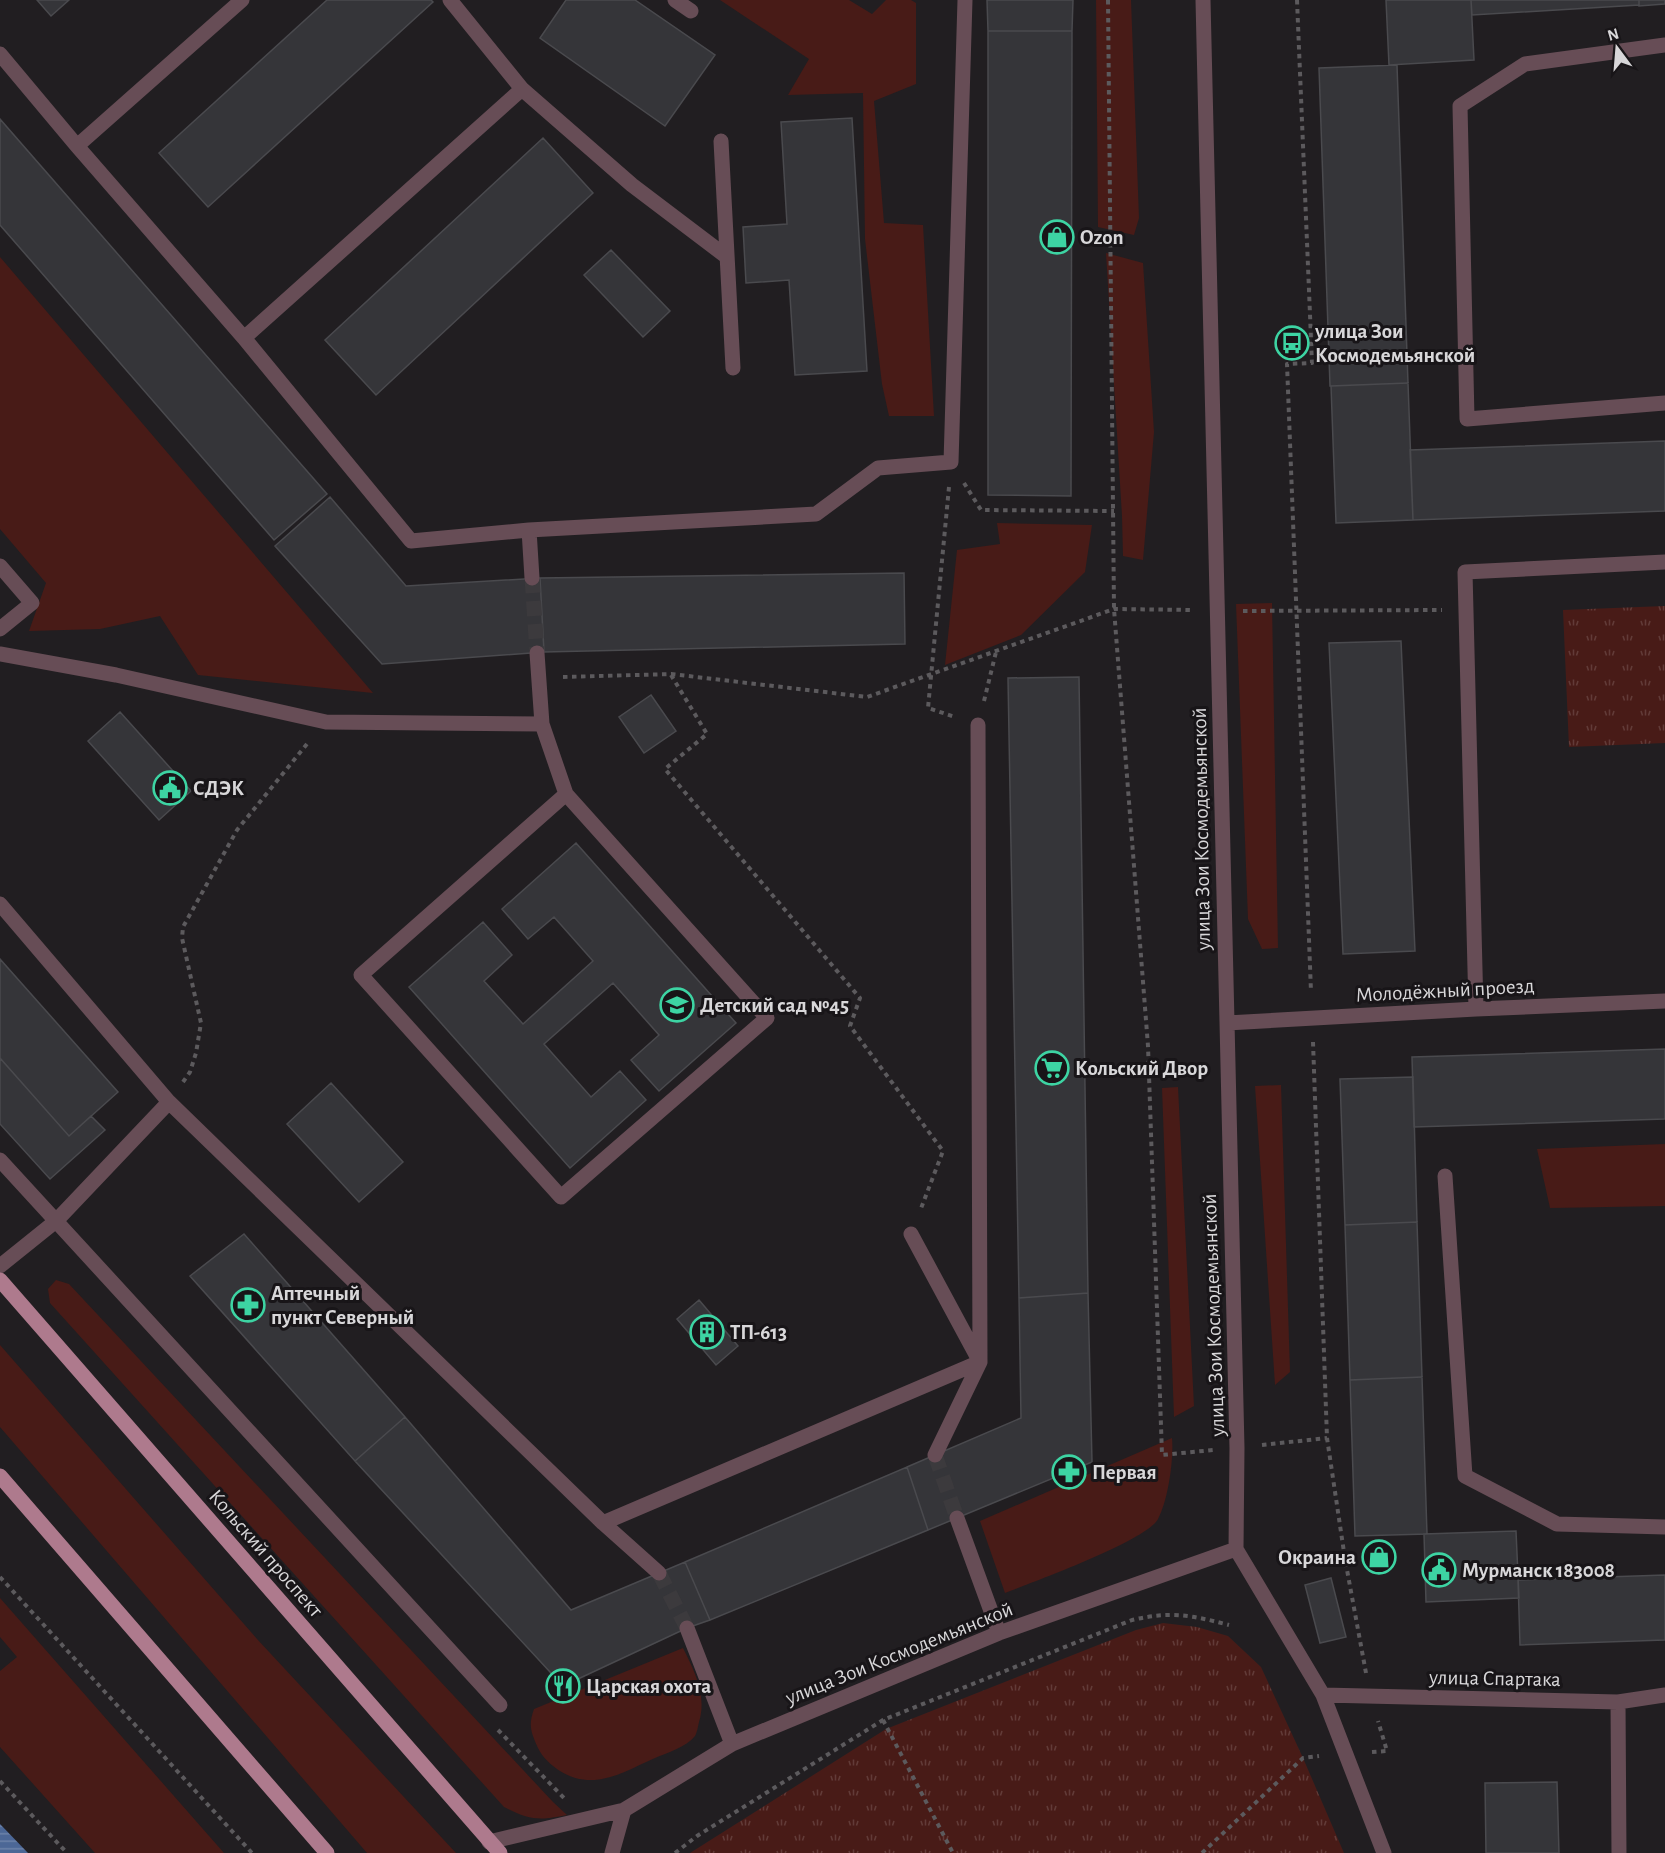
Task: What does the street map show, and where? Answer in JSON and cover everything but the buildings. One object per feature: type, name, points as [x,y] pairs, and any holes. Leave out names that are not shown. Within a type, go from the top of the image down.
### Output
[{"type":"main road","name":"Кольский проспект","points":[[0,1280],[495,1847]]},
{"type":"main road","points":[[0,1476],[327,1853]]},
{"type":"street","points":[[77,146],[242,0]]},
{"type":"street","points":[[450,0],[522,89],[632,185],[727,257]]},
{"type":"street","points":[[675,0],[691,11]]},
{"type":"street","points":[[0,54],[244,338],[411,541],[529,530],[816,514],[878,468],[951,462],[965,0]]},
{"type":"street","name":"улица Зои Космодемьянской","points":[[495,1847],[624,1810],[732,1744],[999,1633],[1236,1549],[1238,1448],[1203,0]]},
{"type":"street","points":[[1665,45],[1525,64],[1460,106],[1467,419],[1665,403]]},
{"type":"street","points":[[244,338],[522,89]]},
{"type":"street","points":[[721,141],[733,368]]},
{"type":"street","points":[[529,530],[532,578]]},
{"type":"street","points":[[1476,1009],[1465,572],[1665,562]]},
{"type":"street","points":[[0,566],[32,603],[0,629]]},
{"type":"street","points":[[537,652],[542,724],[566,794],[767,1018],[561,1197],[361,975],[566,794]]},
{"type":"street","points":[[0,654],[116,675],[326,722],[542,724]]},
{"type":"street","points":[[935,1455],[980,1362],[978,724]]},
{"type":"street","points":[[0,904],[169,1102],[603,1523],[659,1573]]},
{"type":"street","name":"Молодёжный проезд","points":[[1227,1023],[1665,1001]]},
{"type":"street","points":[[0,1266],[56,1221],[169,1102]]},
{"type":"street","points":[[0,1160],[500,1705]]},
{"type":"street","points":[[1445,1176],[1465,1476],[1557,1524],[1665,1527]]},
{"type":"street","points":[[912,1234],[980,1362]]},
{"type":"street","points":[[603,1523],[980,1362]]},
{"type":"street","points":[[957,1518],[999,1633]]},
{"type":"street","points":[[1236,1549],[1323,1695],[1384,1853]]},
{"type":"street","points":[[687,1628],[732,1744]]},
{"type":"street","name":"улица Спартака","points":[[1323,1695],[1618,1702],[1665,1695]]},
{"type":"street","points":[[1618,1702],[1618,1853]]},
{"type":"street","points":[[612,1853],[624,1810]]},
{"type":"path","points":[[1108,0],[1114,609],[1148,1046],[1161,1455],[1327,1438],[1345,1559],[1371,1696],[1387,1751],[1303,1758],[1202,1853]]},
{"type":"path","points":[[1297,0],[1312,363],[1287,364],[1297,611]]},
{"type":"path","points":[[951,462],[981,510],[1114,511]]},
{"type":"path","points":[[928,708],[951,462]]},
{"type":"path","points":[[978,724],[996,652]]},
{"type":"path","points":[[539,678],[671,674],[867,697],[932,674]]},
{"type":"path","points":[[671,674],[707,734],[665,769],[860,998],[850,1026],[943,1151],[912,1234]]},
{"type":"path","points":[[169,1102],[190,1072],[201,1023],[182,938],[183,927],[237,830],[326,722]]},
{"type":"path","points":[[0,1577],[252,1853]]},
{"type":"path","points":[[675,1853],[697,1836],[883,1720],[1132,1620],[1158,1614],[1182,1615],[1229,1625]]},
{"type":"path","points":[[883,1720],[953,1853]]},
{"type":"path","points":[[0,1781],[67,1853]]},
{"type":"green space","points":[[720,0],[849,0],[872,14],[886,0],[911,0],[916,3],[916,84],[874,101],[884,223],[923,225],[934,416],[889,416],[882,384],[865,239],[863,93],[788,95],[809,59]]},
{"type":"green space","points":[[1096,0],[1131,0],[1139,218],[1134,235],[1098,227]]},
{"type":"green space","points":[[1106,253],[1143,263],[1154,432],[1143,560],[1123,556]]},
{"type":"green space","points":[[0,257],[373,693],[198,675],[160,616],[100,629],[29,631],[46,583],[0,529]]},
{"type":"green space","points":[[997,523],[1092,525],[1085,572],[1021,635],[945,665],[957,550],[1000,544]]},
{"type":"green space","points":[[1272,603],[1278,948],[1262,949],[1248,919],[1236,604]]},
{"type":"green space","points":[[1665,606],[1665,743],[1569,747],[1563,610]]},
{"type":"green space","points":[[1281,1085],[1290,1372],[1275,1385],[1255,1086]]},
{"type":"green space","points":[[1178,1087],[1194,1406],[1174,1417],[1162,1088]]},
{"type":"green space","points":[[1665,1144],[1665,1206],[1550,1208],[1537,1149]]},
{"type":"green space","points":[[56,1280],[69,1284],[567,1815],[534,1818],[520,1815],[504,1807],[50,1303],[48,1289]]},
{"type":"green space","points":[[0,1345],[257,1639],[456,1853],[367,1853],[0,1427]]},
{"type":"green space","points":[[1172,1438],[1171,1468],[1165,1502],[1158,1519],[1149,1528],[1088,1560],[1005,1593],[980,1521]]},
{"type":"green space","points":[[0,1598],[224,1853],[95,1853],[0,1747],[0,1671],[17,1657],[0,1637]]},
{"type":"green space","points":[[1163,1623],[1197,1627],[1228,1636],[1261,1667],[1344,1853],[690,1853],[886,1729],[1136,1630]]},
{"type":"green space","points":[[683,1648],[695,1675],[702,1703],[695,1736],[687,1743],[620,1774],[597,1780],[573,1777],[557,1769],[542,1755],[531,1729],[534,1709]]},
{"type":"water","points":[[0,1824],[28,1853],[0,1853]]},
{"type":"tunnel","points":[[532,578],[537,653]]},
{"type":"tunnel","points":[[935,1455],[957,1518]]},
{"type":"tunnel","points":[[659,1573],[687,1628]]},
{"type":"place","name":"Ozon","points":[[1057,237]]},
{"type":"place","name":"улица Зои Космодемьянской","points":[[1292,343]]},
{"type":"place","name":"СДЭК","points":[[170,788]]},
{"type":"place","name":"Детский сад №45","points":[[677,1005]]},
{"type":"place","name":"Кольский Двор","points":[[1052,1068]]},
{"type":"place","name":"Аптечный пункт Северный","points":[[248,1305]]},
{"type":"place","name":"ТП-613","points":[[707,1332]]},
{"type":"place","name":"Первая","points":[[1069,1472]]},
{"type":"place","name":"Окраина","points":[[1379,1557]]},
{"type":"place","name":"Мурманск 183008","points":[[1439,1570]]},
{"type":"place","name":"Царская охота","points":[[563,1686]]}]
